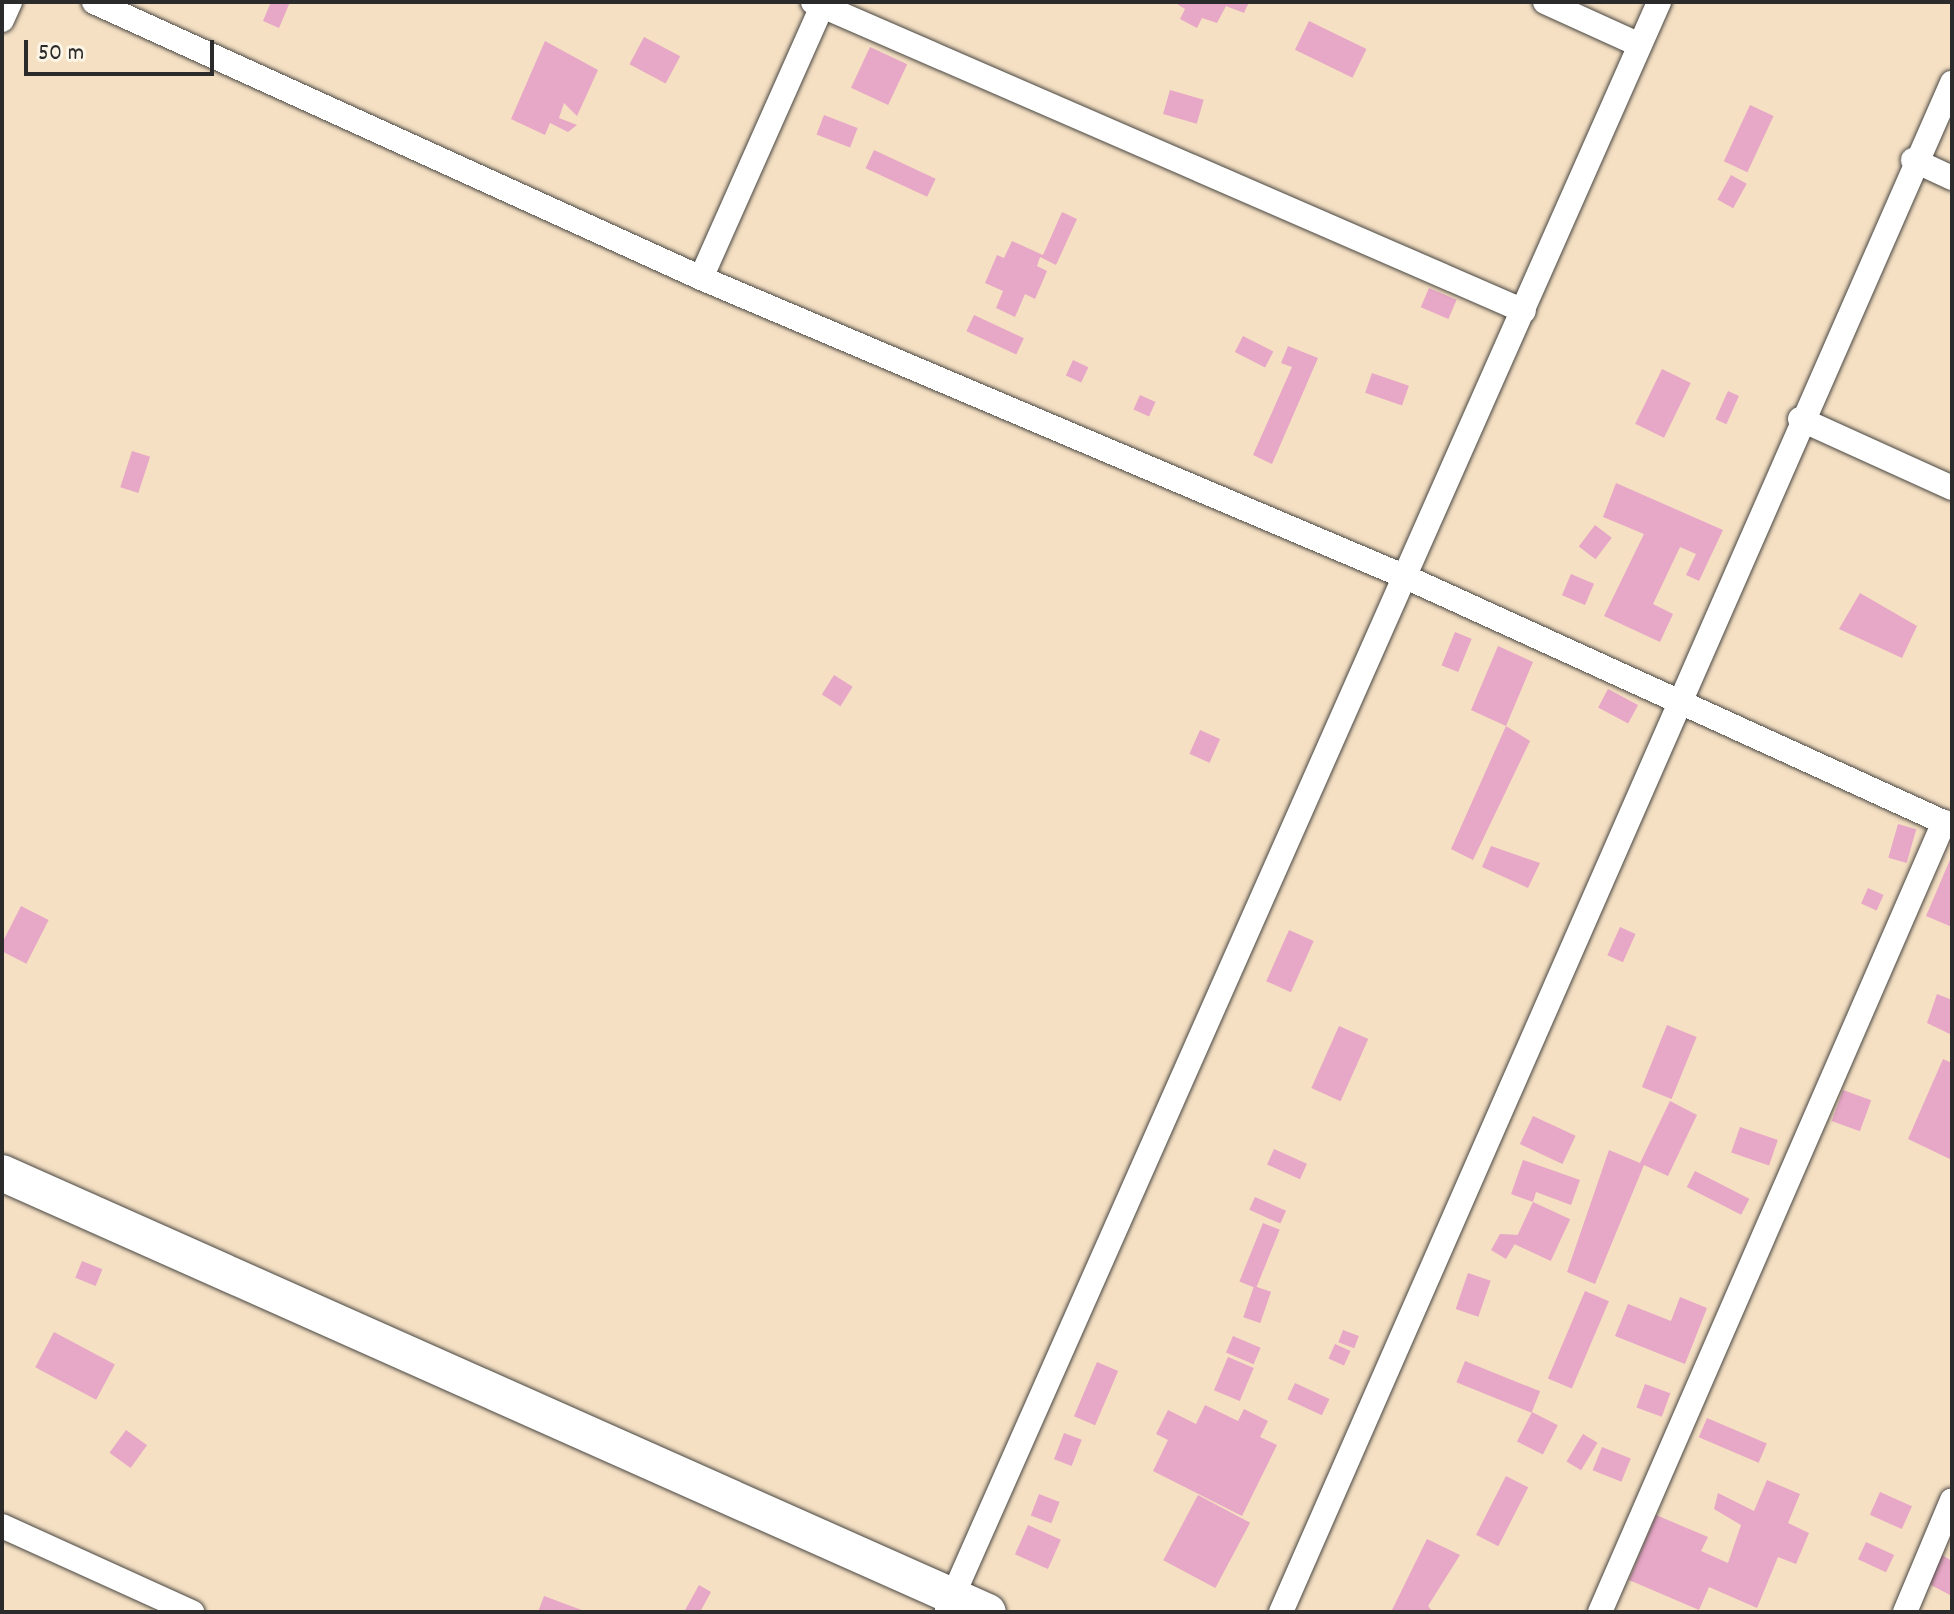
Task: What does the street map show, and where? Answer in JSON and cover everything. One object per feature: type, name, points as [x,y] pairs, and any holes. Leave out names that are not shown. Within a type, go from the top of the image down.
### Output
[{"type":"street","points":[[2,20],[10,2]]},
{"type":"street","points":[[94,2],[701,278],[1408,578],[1948,824],[1600,1612]]},
{"type":"street","points":[[1545,2],[1640,45]]},
{"type":"street","points":[[948,1605],[1408,578],[1659,2]]},
{"type":"street","points":[[701,278],[820,3],[1524,311]]},
{"type":"street","points":[[1281,1612],[1913,160],[1952,83]]},
{"type":"street","points":[[1913,160],[1952,178]]},
{"type":"street","points":[[1800,419],[1952,488]]},
{"type":"street","points":[[2,1173],[948,1605],[988,1612]]},
{"type":"street","points":[[1905,1612],[1952,1500]]},
{"type":"street","points":[[2,1526],[192,1612]]},
{"type":"building","points":[[271,2],[290,2],[279,28],[263,21]]},
{"type":"building","points":[[1174,2],[1249,2],[1244,13],[1226,6],[1217,23],[1202,18],[1197,28],[1180,19],[1185,9]]},
{"type":"building","points":[[1309,21],[1367,49],[1352,78],[1295,50]]},
{"type":"building","points":[[644,37],[680,56],[666,84],[629,64]]},
{"type":"building","points":[[545,41],[598,70],[577,116],[564,103],[559,118],[577,125],[568,132],[550,123],[545,135],[511,119]]},
{"type":"building","points":[[870,47],[907,64],[888,105],[851,88]]},
{"type":"building","points":[[1170,90],[1204,100],[1197,124],[1163,114]]},
{"type":"building","points":[[1750,105],[1774,116],[1747,172],[1724,161]]},
{"type":"building","points":[[824,115],[858,128],[850,148],[816,135]]},
{"type":"building","points":[[874,150],[936,179],[927,197],[866,168]]},
{"type":"building","points":[[1731,175],[1747,184],[1733,208],[1717,199]]},
{"type":"building","points":[[1062,212],[1077,219],[1056,265],[1040,257],[1037,266],[1047,271],[1035,299],[1025,294],[1015,317],[996,308],[1003,291],[985,283],[997,255],[1004,258],[1012,241],[1043,255]]},
{"type":"building","points":[[1429,288],[1457,300],[1448,319],[1421,307]]},
{"type":"building","points":[[974,315],[1024,338],[1016,355],[966,331]]},
{"type":"building","points":[[1243,336],[1273,351],[1265,367],[1235,352]]},
{"type":"building","points":[[1288,346],[1318,358],[1272,464],[1253,455],[1292,367],[1281,363]]},
{"type":"building","points":[[1073,360],[1088,367],[1081,383],[1066,375]]},
{"type":"building","points":[[1662,369],[1691,383],[1664,438],[1635,424]]},
{"type":"building","points":[[1372,373],[1409,386],[1402,406],[1365,393]]},
{"type":"building","points":[[1728,391],[1739,396],[1726,424],[1715,419]]},
{"type":"building","points":[[1140,395],[1156,402],[1149,417],[1133,410]]},
{"type":"building","points":[[132,451],[150,457],[138,493],[120,487]]},
{"type":"building","points":[[1616,483],[1723,530],[1699,581],[1686,575],[1696,554],[1680,547],[1653,604],[1673,614],[1660,642],[1604,616],[1644,534],[1603,517]]},
{"type":"building","points":[[1595,525],[1612,538],[1596,559],[1579,547]]},
{"type":"building","points":[[1571,574],[1594,584],[1585,605],[1562,595]]},
{"type":"building","points":[[1860,593],[1917,626],[1902,658],[1839,629]]},
{"type":"building","points":[[1455,632],[1472,639],[1458,672],[1442,665]]},
{"type":"building","points":[[1498,646],[1533,662],[1506,726],[1471,710]]},
{"type":"building","points":[[834,675],[853,687],[840,706],[822,695]]},
{"type":"building","points":[[1608,689],[1638,705],[1628,724],[1598,708]]},
{"type":"building","points":[[1506,726],[1530,741],[1473,860],[1451,849]]},
{"type":"building","points":[[1200,730],[1220,739],[1210,763],[1189,754]]},
{"type":"building","points":[[1898,824],[1916,829],[1907,863],[1888,858]]},
{"type":"building","points":[[1491,846],[1540,863],[1528,888],[1482,867]]},
{"type":"building","points":[[1952,855],[1952,927],[1926,916]]},
{"type":"building","points":[[1868,888],[1884,895],[1877,910],[1861,904]]},
{"type":"building","points":[[21,906],[49,920],[26,964],[2,951],[2,943]]},
{"type":"building","points":[[1620,927],[1636,934],[1623,962],[1607,955]]},
{"type":"building","points":[[1289,930],[1314,941],[1291,992],[1266,981]]},
{"type":"building","points":[[1937,994],[1952,1000],[1952,1035],[1927,1023]]},
{"type":"building","points":[[1667,1025],[1697,1037],[1672,1099],[1642,1087]]},
{"type":"building","points":[[1339,1026],[1368,1039],[1341,1101],[1311,1088]]},
{"type":"building","points":[[1943,1059],[1952,1063],[1952,1160],[1908,1139]]},
{"type":"building","points":[[1843,1090],[1871,1100],[1860,1131],[1832,1121]]},
{"type":"building","points":[[1670,1101],[1697,1115],[1668,1176],[1644,1165],[1595,1284],[1567,1272],[1609,1150],[1640,1163]]},
{"type":"building","points":[[1533,1116],[1576,1136],[1562,1164],[1520,1144]]},
{"type":"building","points":[[1740,1127],[1778,1140],[1769,1166],[1731,1153]]},
{"type":"building","points":[[1274,1149],[1307,1164],[1300,1179],[1267,1165]]},
{"type":"building","points":[[1523,1160],[1580,1180],[1571,1205],[1536,1192],[1533,1202],[1511,1194]]},
{"type":"building","points":[[1695,1171],[1749,1199],[1741,1215],[1687,1187]]},
{"type":"building","points":[[1255,1197],[1286,1211],[1280,1224],[1249,1210]]},
{"type":"building","points":[[1533,1202],[1570,1219],[1551,1261],[1514,1244]]},
{"type":"building","points":[[1263,1223],[1280,1230],[1256,1288],[1239,1281]]},
{"type":"building","points":[[1500,1234],[1520,1235],[1506,1259],[1491,1250]]},
{"type":"building","points":[[82,1261],[102,1269],[96,1286],[75,1278]]},
{"type":"building","points":[[1468,1273],[1491,1281],[1478,1317],[1456,1309]]},
{"type":"building","points":[[1254,1286],[1271,1292],[1260,1323],[1243,1317]]},
{"type":"building","points":[[1585,1291],[1609,1301],[1572,1389],[1548,1378]]},
{"type":"building","points":[[1680,1297],[1707,1308],[1685,1364],[1615,1336],[1628,1304],[1671,1321]]},
{"type":"building","points":[[1343,1330],[1359,1336],[1354,1348],[1338,1342]]},
{"type":"building","points":[[54,1332],[115,1364],[96,1400],[35,1367]]},
{"type":"building","points":[[1233,1336],[1261,1348],[1254,1364],[1226,1353]]},
{"type":"building","points":[[1335,1344],[1351,1351],[1344,1366],[1328,1359]]},
{"type":"building","points":[[1228,1357],[1254,1368],[1240,1401],[1214,1390]]},
{"type":"building","points":[[1465,1361],[1540,1391],[1531,1413],[1456,1382]]},
{"type":"building","points":[[1097,1362],[1118,1371],[1095,1425],[1074,1416]]},
{"type":"building","points":[[1295,1383],[1329,1399],[1322,1415],[1287,1399]]},
{"type":"building","points":[[1645,1384],[1670,1393],[1662,1417],[1636,1407]]},
{"type":"building","points":[[1205,1405],[1238,1421],[1244,1409],[1268,1421],[1260,1437],[1277,1445],[1242,1516],[1153,1471],[1168,1440],[1156,1434],[1168,1410],[1196,1424]]},
{"type":"building","points":[[1532,1412],[1558,1425],[1543,1455],[1517,1441]]},
{"type":"building","points":[[1707,1418],[1767,1443],[1759,1463],[1699,1437]]},
{"type":"building","points":[[126,1430],[147,1445],[131,1468],[110,1453]]},
{"type":"building","points":[[1064,1433],[1082,1440],[1072,1466],[1054,1459]]},
{"type":"building","points":[[1583,1434],[1598,1443],[1581,1470],[1567,1461]]},
{"type":"building","points":[[1602,1447],[1631,1459],[1621,1482],[1593,1470]]},
{"type":"building","points":[[1506,1476],[1528,1487],[1498,1546],[1476,1535]]},
{"type":"building","points":[[1767,1480],[1800,1494],[1788,1523],[1809,1533],[1796,1564],[1778,1557],[1757,1608],[1709,1587],[1699,1610],[1629,1580],[1656,1515],[1708,1537],[1701,1551],[1728,1563],[1741,1525],[1714,1509],[1718,1493],[1754,1511]]},
{"type":"building","points":[[1880,1492],[1912,1506],[1902,1529],[1870,1515]]},
{"type":"building","points":[[1039,1494],[1060,1502],[1051,1523],[1031,1515]]},
{"type":"building","points":[[1198,1495],[1250,1523],[1215,1588],[1163,1560]]},
{"type":"building","points":[[1028,1525],[1061,1540],[1048,1569],[1015,1554]]},
{"type":"building","points":[[1427,1539],[1460,1555],[1428,1606],[1433,1612],[1391,1612]]},
{"type":"building","points":[[1866,1542],[1894,1555],[1886,1572],[1858,1559]]},
{"type":"building","points":[[1942,1555],[1952,1561],[1952,1596],[1927,1583]]},
{"type":"building","points":[[699,1585],[711,1592],[700,1612],[684,1612]]},
{"type":"building","points":[[544,1596],[587,1612],[538,1612]]}]
